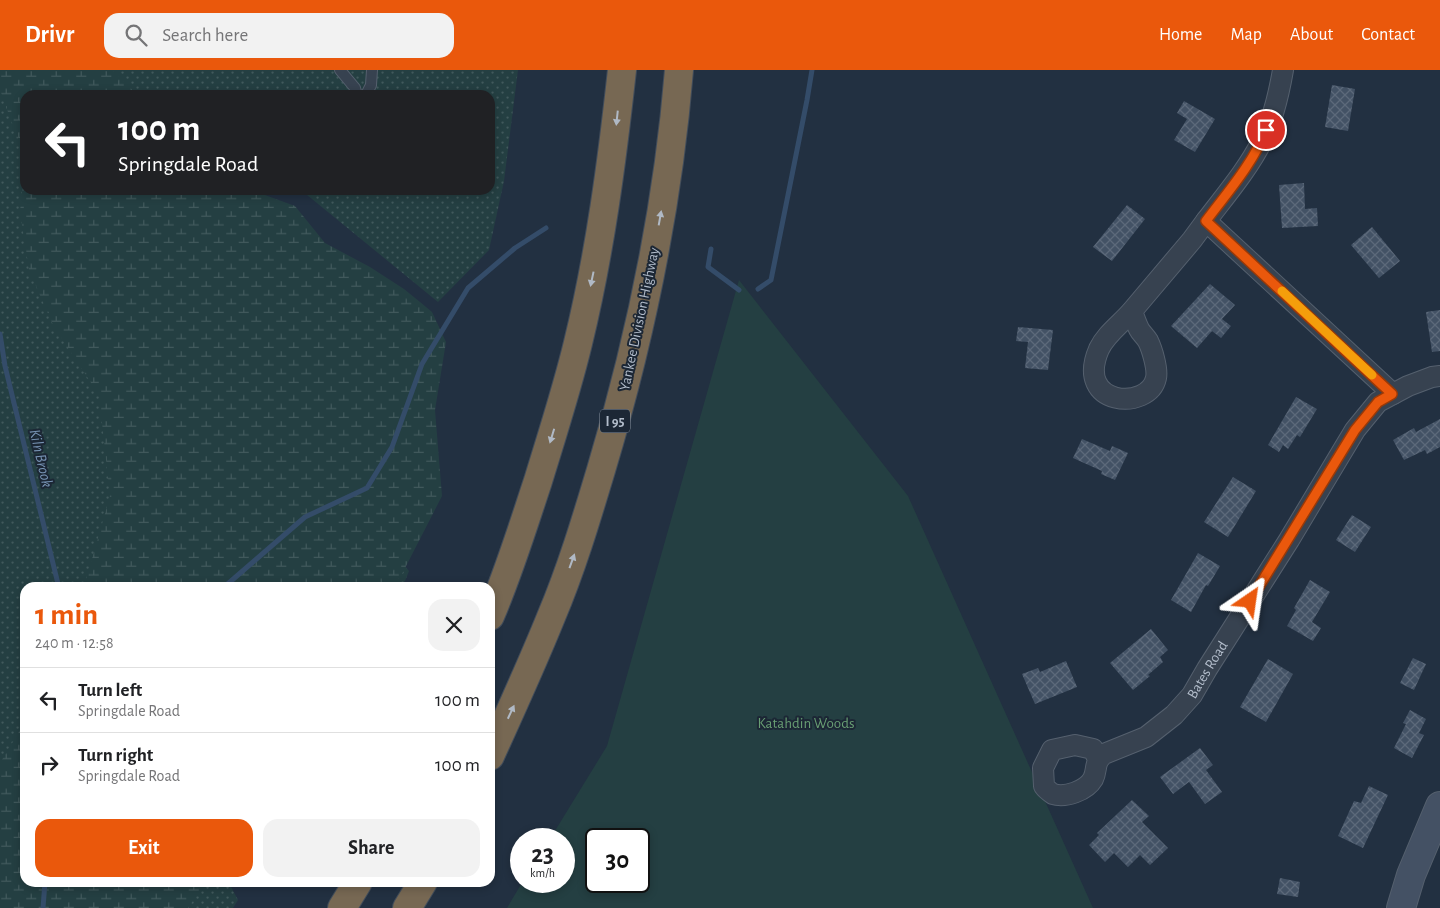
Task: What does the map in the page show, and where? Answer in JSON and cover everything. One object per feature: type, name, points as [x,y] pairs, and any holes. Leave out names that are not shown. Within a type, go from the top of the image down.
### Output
[{"type":"highway","points":[[495,603],[520,539],[578,342],[597,253],[616,130],[622,70]]},
{"type":"highway","name":"Yankee Division Highway","points":[[495,745],[552,616],[584,526],[618,411],[647,290],[661,214],[672,139],[678,70]]},
{"type":"highway","points":[[342,908],[355,887]]},
{"type":"highway","points":[[407,908],[420,887]]},
{"type":"street","points":[[1132,311],[1192,240],[1245,168],[1262,141],[1280,86],[1283,70]]},
{"type":"street","points":[[1206,221],[1392,394]]},
{"type":"street","name":"Bates Road","points":[[1098,759],[1104,754],[1146,736],[1174,715],[1192,695],[1355,430],[1378,402],[1408,386],[1432,376],[1440,376]]},
{"type":"street","points":[[1401,908],[1411,875],[1440,806]]},
{"type":"lane","points":[[340,70],[355,90]]},
{"type":"lane","points":[[368,90],[371,85],[372,70]]},
{"type":"green space","points":[[0,70],[518,70],[504,181],[489,250],[438,302],[307,195],[495,195],[495,90],[20,90],[20,195],[36,195],[119,234],[409,571],[404,582],[20,582],[20,887],[231,887],[238,900],[233,908],[0,908]]},
{"type":"green space","points":[[0,70],[112,70],[133,90],[20,90],[20,145],[0,90]]},
{"type":"green space","points":[[22,195],[265,195],[295,206],[325,243],[370,267],[404,289],[432,312],[446,342],[435,410],[442,496],[402,574],[396,582],[85,582],[110,496],[99,395],[53,325],[29,270],[20,212]]},
{"type":"green space","name":"Katahdin Woods","points":[[739,280],[908,496],[1093,908],[507,908],[516,893],[575,893],[575,828],[557,828],[607,746]]},
{"type":"green space","points":[[20,730],[20,887],[202,887],[188,908],[0,908],[0,763]]},
{"type":"building","points":[[1332,85],[1355,89],[1348,131],[1325,127]]},
{"type":"building","points":[[1184,101],[1215,119],[1195,152],[1174,140],[1187,119],[1177,113]]},
{"type":"building","points":[[1304,183],[1305,209],[1317,208],[1318,226],[1282,228],[1279,185]]},
{"type":"building","points":[[1127,205],[1145,219],[1112,261],[1093,247]]},
{"type":"building","points":[[1372,227],[1400,261],[1379,278],[1351,245]]},
{"type":"building","points":[[1210,284],[1235,305],[1222,319],[1231,326],[1221,338],[1212,331],[1197,348],[1171,326]]},
{"type":"building","points":[[1440,310],[1440,351],[1432,352],[1426,312]]},
{"type":"building","points":[[1018,327],[1053,330],[1048,370],[1025,368],[1028,342],[1016,341]]},
{"type":"building","points":[[1296,397],[1317,409],[1300,437],[1297,435],[1288,449],[1283,445],[1279,452],[1268,445]]},
{"type":"building","points":[[1440,419],[1440,447],[1427,454],[1425,450],[1404,460],[1393,440],[1414,428],[1416,432]]},
{"type":"building","points":[[1082,439],[1110,451],[1112,446],[1128,453],[1115,480],[1101,474],[1102,471],[1073,458]]},
{"type":"building","points":[[1233,477],[1256,491],[1228,537],[1204,522]]},
{"type":"building","points":[[1352,515],[1371,527],[1355,552],[1336,540]]},
{"type":"building","points":[[1198,553],[1220,566],[1208,586],[1206,585],[1191,612],[1171,600]]},
{"type":"building","points":[[1310,580],[1330,592],[1312,622],[1321,628],[1313,641],[1287,626],[1296,610],[1294,608]]},
{"type":"building","points":[[1151,629],[1168,650],[1160,657],[1163,662],[1133,690],[1110,663]]},
{"type":"building","points":[[1413,658],[1426,664],[1414,690],[1400,683]]},
{"type":"building","points":[[1268,659],[1293,674],[1266,722],[1240,707]]},
{"type":"building","points":[[1066,661],[1077,687],[1035,704],[1022,674],[1038,668],[1040,672]]},
{"type":"building","points":[[1410,710],[1426,719],[1419,733],[1424,735],[1412,758],[1394,748],[1406,724],[1403,723]]},
{"type":"building","points":[[1200,748],[1213,765],[1206,770],[1222,792],[1205,804],[1189,782],[1173,794],[1160,777]]},
{"type":"building","points":[[1369,786],[1388,795],[1363,848],[1338,836],[1354,801],[1361,803]]},
{"type":"building","points":[[1132,800],[1149,816],[1142,822],[1168,848],[1150,865],[1140,855],[1128,867],[1114,853],[1105,862],[1089,845],[1099,835],[1097,833]]},
{"type":"building","points":[[1280,878],[1300,882],[1298,897],[1277,894]]},
{"type":"waterway","points":[[758,289],[771,280],[812,70]]},
{"type":"waterway","points":[[230,582],[305,517],[367,488],[392,447],[422,364],[468,288],[515,248],[546,228]]},
{"type":"waterway","points":[[711,249],[708,267],[739,290]]},
{"type":"waterway","name":"Kiln Brook","points":[[0,334],[5,366],[58,582]]},
{"type":"waterway","name":"Kiln Brook","points":[[43,908],[45,887]]},
{"type":"slow traffic","points":[[1282,291],[1372,375]]},
{"type":"route","points":[[1250,601],[1355,430],[1378,402],[1392,394],[1206,221],[1245,168],[1262,141],[1266,130]]}]
